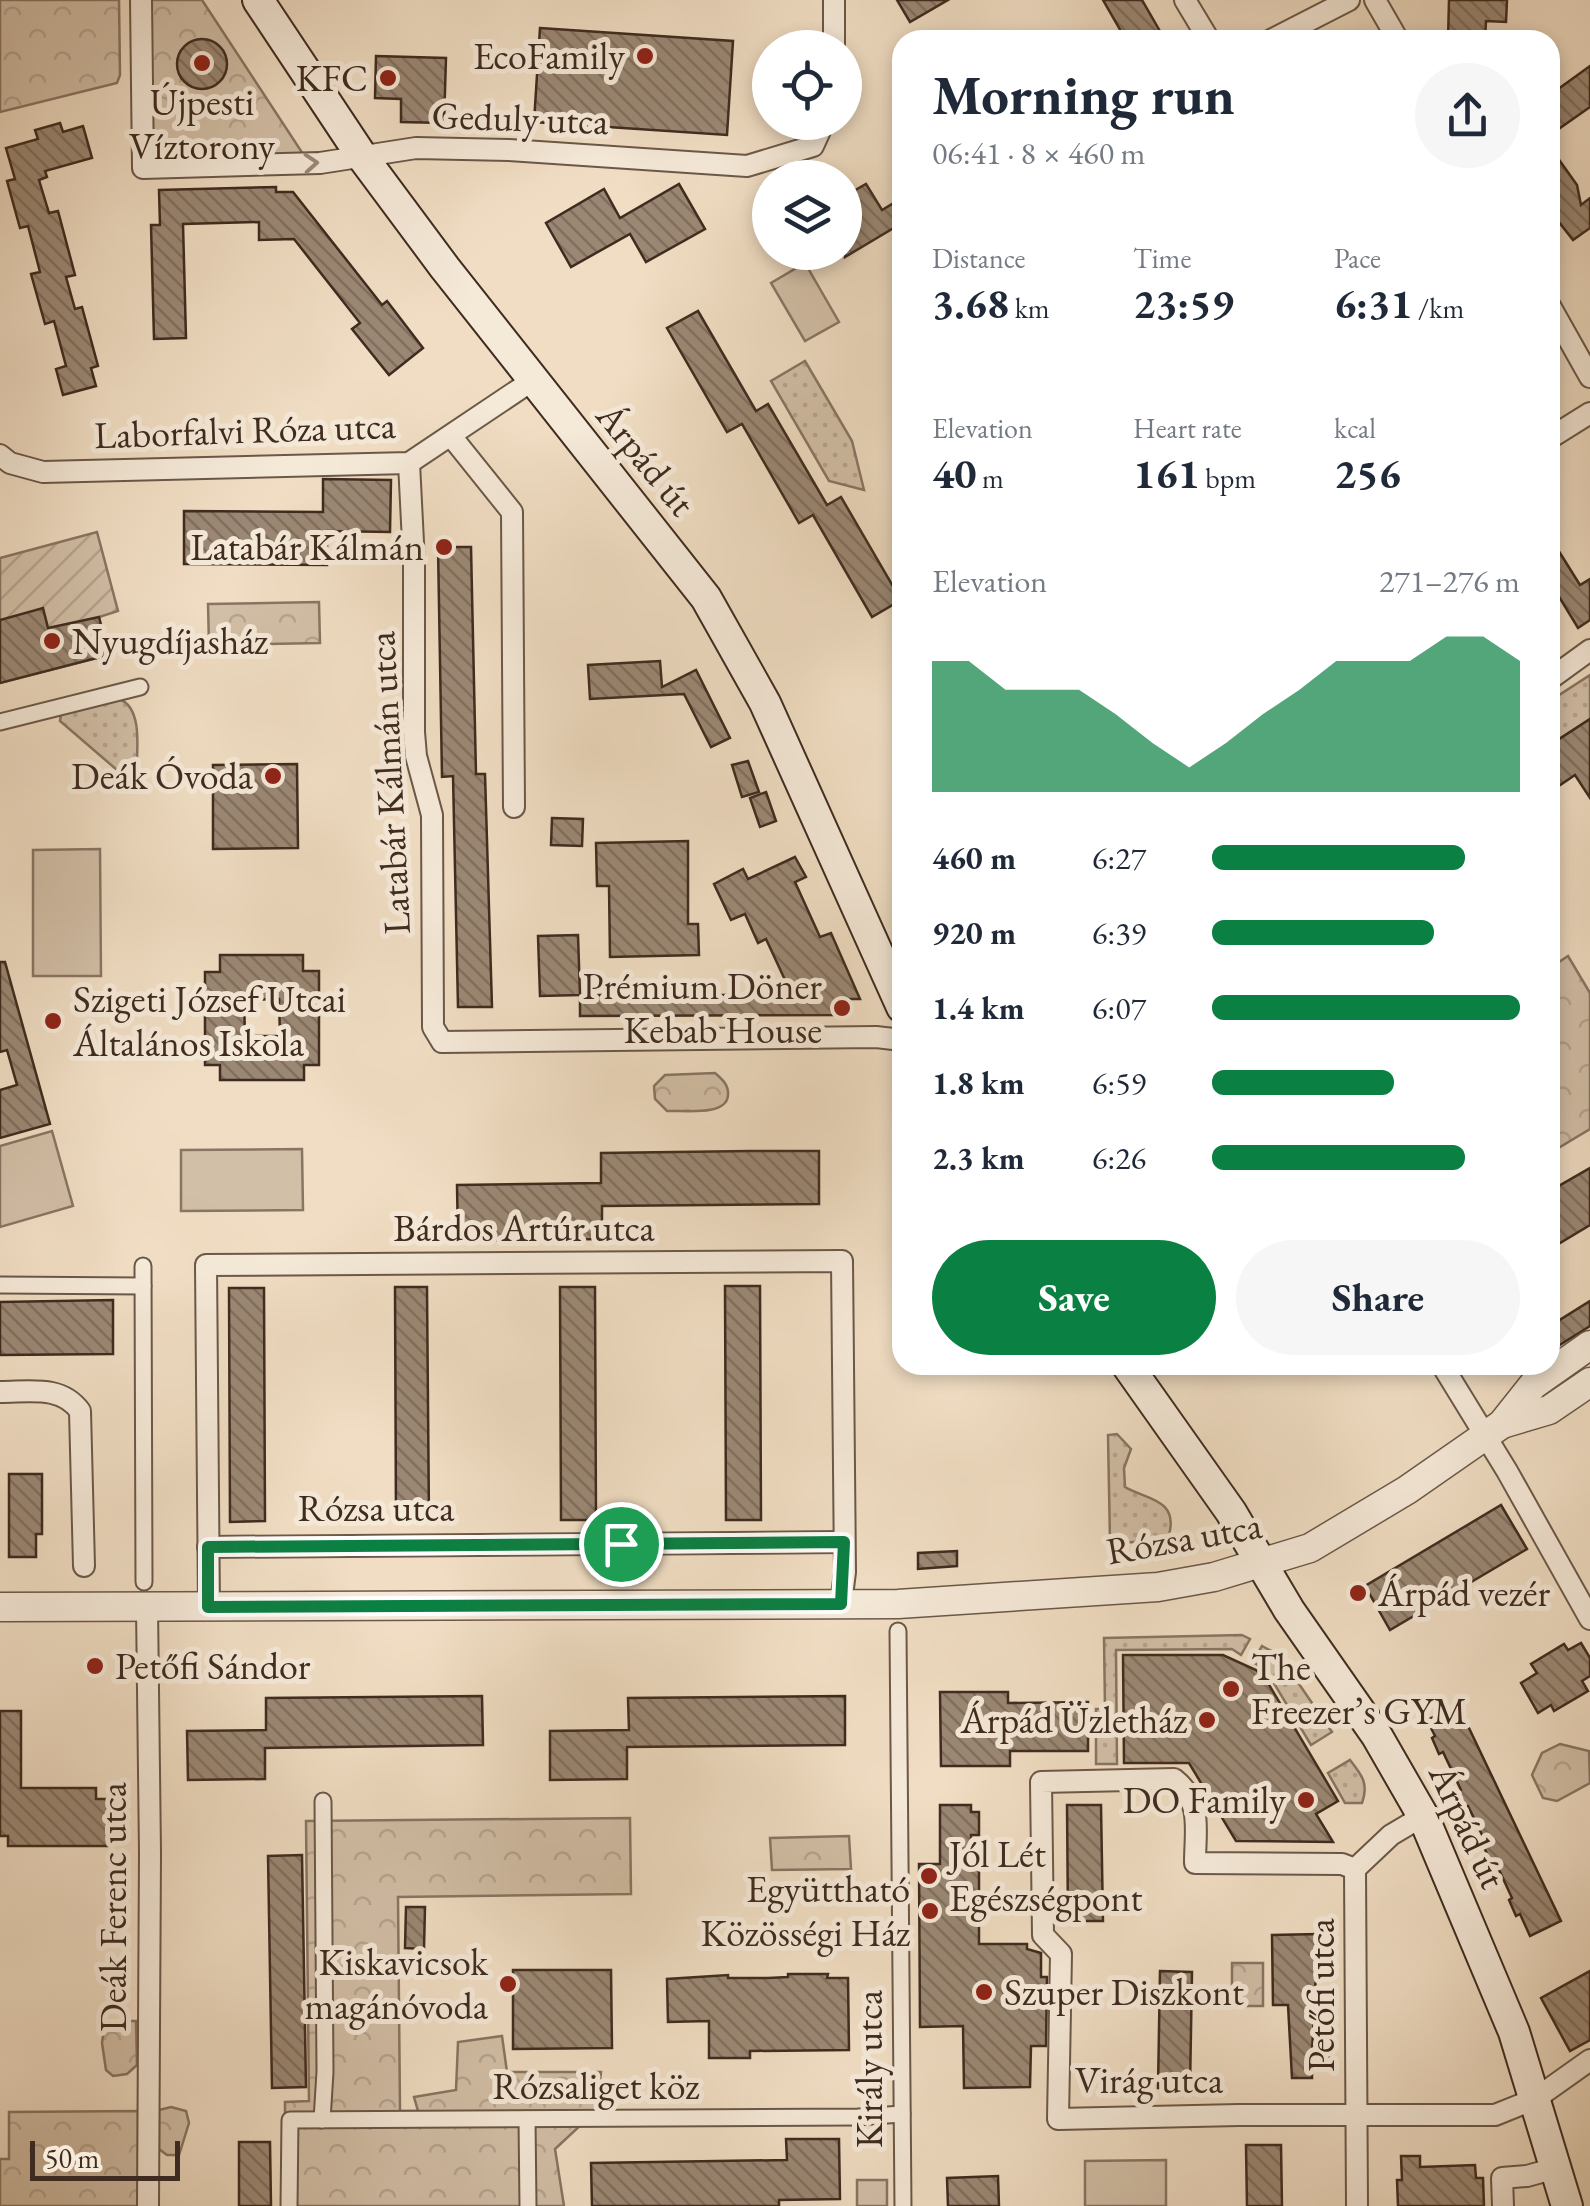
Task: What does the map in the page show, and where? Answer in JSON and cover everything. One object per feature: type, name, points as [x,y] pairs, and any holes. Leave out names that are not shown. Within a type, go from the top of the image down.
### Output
[{"type":"main road","name":"Árpád út","points":[[258,0],[361,155],[706,598],[764,703],[892,985]]},
{"type":"main road","name":"Árpád út","points":[[1134,1375],[1213,1486],[1289,1610],[1377,1736],[1423,1816],[1514,2032],[1567,2206]]},
{"type":"street","points":[[141,0],[143,168],[320,163],[361,155]]},
{"type":"street","points":[[834,0],[834,30]]},
{"type":"street","points":[[1185,0],[1203,30]]},
{"type":"street","points":[[1291,30],[1350,0]]},
{"type":"street","points":[[1375,0],[1392,30]]},
{"type":"street","name":"Geduly utca","points":[[361,155],[444,148],[747,166],[813,146],[816,140]]},
{"type":"street","points":[[1560,324],[1590,378]]},
{"type":"street","name":"Laborfalvi Róza utca","points":[[0,456],[43,472],[410,463],[533,380]]},
{"type":"street","points":[[1560,432],[1590,413]]},
{"type":"street","points":[[451,436],[512,512],[514,807]]},
{"type":"street","name":"Latabár Kálmán utca","points":[[410,463],[414,732],[416,756],[432,815],[436,1038],[442,1042],[892,1039]]},
{"type":"street","points":[[1560,671],[1590,650]]},
{"type":"street","points":[[0,722],[140,686]]},
{"type":"street","name":"Bárdos Artúr utca","points":[[208,1547],[206,1265],[842,1261],[844,1542]]},
{"type":"street","name":"Deák Ferenc utca","points":[[143,1266],[150,1853],[148,2206]]},
{"type":"street","points":[[0,1285],[143,1286]]},
{"type":"street","name":"Rózsa utca","points":[[1560,1367],[1590,1345]]},
{"type":"street","points":[[1450,1375],[1494,1430],[1590,1619]]},
{"type":"street","name":"Rózsa utca","points":[[0,1608],[146,1595],[208,1607],[898,1604],[1104,1592],[1214,1577],[1310,1548],[1408,1490],[1494,1430],[1533,1386],[1548,1375]]},
{"type":"street","name":"Rózsa utca","points":[[1494,1430],[1549,1410],[1590,1382]]},
{"type":"street","points":[[0,1392],[58,1392],[71,1398],[80,1411],[84,1566]]},
{"type":"street","points":[[841,1604],[844,1542]]},
{"type":"street","name":"Rózsa utca","points":[[208,1547],[844,1542]]},
{"type":"street","points":[[208,1547],[208,1607]]},
{"type":"street","name":"Király utca","points":[[898,1631],[902,2206]]},
{"type":"street","name":"Virág utca","points":[[1356,1869],[1342,1864],[1195,1863],[1196,1809],[1188,1790],[1174,1779],[1041,1782],[1043,1935],[1060,1954],[1058,2119],[1495,2115],[1535,2099],[1590,2060]]},
{"type":"street","points":[[322,2120],[323,1801]]},
{"type":"street","name":"Petőfi utca","points":[[1357,2206],[1356,1869],[1391,1835],[1423,1816]]},
{"type":"street","name":"Rózsaliget köz","points":[[289,2206],[290,2120],[858,2118],[902,2114]]},
{"type":"street","points":[[528,2119],[528,2206]]},
{"type":"street","points":[[1503,2206],[1502,2178],[1556,2168]]},
{"type":"green space","points":[[0,0],[119,0],[117,83],[0,112]]},
{"type":"green space","points":[[151,0],[202,0],[305,157],[148,160]]},
{"type":"green space","points":[[793,270],[809,270],[839,322],[805,341],[771,283]]},
{"type":"green space","points":[[805,361],[852,441],[864,490],[829,481],[771,381]]},
{"type":"green space","points":[[97,532],[118,611],[99,617],[108,655],[0,683],[0,558]]},
{"type":"green space","points":[[319,602],[320,643],[209,645],[208,604]]},
{"type":"green space","points":[[1590,675],[1590,719],[1560,738],[1560,694]]},
{"type":"green space","points":[[119,699],[133,712],[136,723],[136,781],[131,782],[60,721],[61,714]]},
{"type":"green space","points":[[100,849],[101,976],[33,976],[33,850]]},
{"type":"green space","points":[[1568,956],[1590,993],[1590,1129],[1560,1147],[1560,961]]},
{"type":"green space","points":[[715,1073],[728,1091],[726,1102],[720,1107],[667,1111],[655,1099],[654,1086],[665,1075]]},
{"type":"green space","points":[[52,1131],[73,1206],[0,1227],[0,1146]]},
{"type":"green space","points":[[302,1149],[303,1210],[181,1211],[181,1150]]},
{"type":"green space","points":[[1117,1434],[1131,1449],[1124,1468],[1125,1487],[1158,1502],[1169,1514],[1169,1535],[1159,1541],[1110,1541],[1108,1435]]},
{"type":"green space","points":[[1242,1635],[1250,1639],[1241,1655],[1232,1649],[1116,1650],[1117,1764],[1096,1764],[1096,1709],[1105,1709],[1104,1638]]},
{"type":"green space","points":[[1262,1646],[1279,1655],[1332,1732],[1311,1745],[1266,1670],[1253,1662]]},
{"type":"green space","points":[[1560,1744],[1589,1751],[1590,1783],[1557,1801],[1543,1798],[1532,1775],[1542,1753]]},
{"type":"green space","points":[[1350,1760],[1363,1780],[1362,1803],[1345,1803],[1328,1773]]},
{"type":"green space","points":[[630,1818],[631,1894],[398,1897],[400,2111],[418,2111],[414,2097],[456,2090],[458,2042],[502,2036],[507,2072],[601,2072],[597,2110],[555,2149],[564,2206],[285,2206],[285,2102],[309,2101],[306,1821]]},
{"type":"green space","points":[[849,1836],[851,1869],[772,1870],[770,1838]]},
{"type":"green space","points":[[1232,1963],[1263,1963],[1263,2006],[1232,2006]]},
{"type":"green space","points":[[105,2021],[136,2021],[137,2065],[127,2074],[113,2076],[106,2070],[102,2043]]},
{"type":"green space","points":[[171,2107],[186,2111],[189,2123],[179,2155],[167,2155],[159,2149],[159,2110]]},
{"type":"green space","points":[[138,2111],[138,2206],[0,2206],[0,2159],[9,2159],[9,2112]]},
{"type":"green space","points":[[1166,2160],[1166,2206],[1085,2206],[1085,2161]]},
{"type":"green space","points":[[857,2180],[887,2180],[887,2206],[857,2206]]},
{"type":"building","points":[[897,0],[948,0],[910,22]]},
{"type":"building","points":[[1103,0],[1142,0],[1159,30],[1120,30]]},
{"type":"building","points":[[1449,0],[1507,0],[1506,22],[1486,21],[1486,30],[1448,30]]},
{"type":"building","points":[[540,28],[733,41],[727,135],[534,122]]},
{"type":"building","name":"Újpesti Víztorony","points":[[202,39],[220,46],[227,64],[220,82],[202,89],[184,82],[177,64],[184,46]]},
{"type":"building","points":[[376,56],[446,58],[444,123],[401,122],[401,99],[375,98]]},
{"type":"building","points":[[1590,66],[1590,107],[1560,128],[1560,88]]},
{"type":"building","points":[[60,123],[63,132],[83,126],[92,158],[45,171],[47,177],[39,180],[49,213],[58,211],[75,275],[66,277],[75,309],[82,307],[98,366],[91,368],[96,386],[63,395],[56,369],[66,366],[54,321],[45,324],[31,274],[40,272],[28,226],[20,228],[7,181],[15,179],[6,148],[38,139],[35,130]]},
{"type":"building","points":[[1560,161],[1577,185],[1581,205],[1590,198],[1590,228],[1573,240],[1560,224]]},
{"type":"building","points":[[679,184],[705,229],[646,262],[630,234],[571,267],[546,223],[604,189],[620,218]]},
{"type":"building","points":[[866,184],[882,210],[892,204],[892,229],[862,247],[862,186]]},
{"type":"building","points":[[276,187],[276,192],[293,192],[382,305],[387,301],[423,348],[389,375],[352,329],[360,323],[294,239],[259,240],[259,222],[183,224],[186,338],[154,339],[151,225],[160,225],[159,190]]},
{"type":"building","points":[[698,311],[756,411],[768,404],[827,505],[841,497],[892,585],[892,605],[872,617],[813,515],[799,523],[742,424],[727,432],[667,328]]},
{"type":"building","points":[[323,479],[391,480],[390,532],[327,531],[327,565],[184,564],[184,511],[323,512]]},
{"type":"building","points":[[438,547],[471,547],[476,774],[485,774],[492,1007],[458,1007],[453,776],[442,777]]},
{"type":"building","points":[[1560,553],[1580,585],[1590,579],[1590,620],[1578,628],[1560,598]]},
{"type":"building","name":"Nyugdíjasház","points":[[43,608],[48,628],[99,617],[108,655],[0,683],[0,620]]},
{"type":"building","points":[[660,661],[662,687],[696,670],[730,738],[711,747],[684,694],[590,699],[588,665]]},
{"type":"building","points":[[1590,719],[1590,798],[1575,775],[1560,785],[1560,738]]},
{"type":"building","points":[[748,761],[759,792],[742,797],[732,765]]},
{"type":"building","points":[[297,764],[298,848],[213,849],[213,765]]},
{"type":"building","points":[[766,792],[776,821],[760,827],[750,798]]},
{"type":"building","points":[[552,818],[583,819],[582,846],[551,845]]},
{"type":"building","points":[[688,841],[688,924],[698,924],[699,955],[610,957],[609,886],[597,886],[596,843]]},
{"type":"building","points":[[795,857],[806,877],[795,882],[820,937],[831,933],[860,999],[846,999],[847,1015],[580,1016],[580,995],[792,995],[766,939],[758,943],[745,914],[731,920],[714,884],[743,869],[748,879]]},
{"type":"building","points":[[578,935],[580,995],[540,996],[538,936]]},
{"type":"building","points":[[220,955],[303,955],[303,971],[319,971],[319,1065],[304,1065],[304,1080],[220,1080],[220,1065],[205,1065],[205,972],[220,972]],"holes":[[[279,999],[280,1036],[245,1036],[244,1000]]]},
{"type":"building","points":[[0,962],[5,962],[50,1124],[0,1138],[0,1090],[17,1085],[7,1050],[0,1052]]},
{"type":"building","points":[[819,1151],[819,1204],[602,1206],[602,1239],[458,1241],[457,1185],[601,1183],[601,1153]]},
{"type":"building","points":[[1590,1168],[1590,1225],[1560,1243],[1560,1185]]},
{"type":"building","points":[[725,1286],[760,1286],[761,1520],[726,1520]]},
{"type":"building","points":[[395,1287],[427,1287],[429,1521],[396,1521]]},
{"type":"building","points":[[560,1287],[595,1287],[596,1520],[561,1520]]},
{"type":"building","points":[[229,1288],[264,1288],[265,1521],[230,1522]]},
{"type":"building","points":[[113,1300],[113,1354],[0,1355],[0,1302]]},
{"type":"building","points":[[1590,1301],[1590,1326],[1560,1345],[1560,1320]]},
{"type":"building","points":[[9,1474],[42,1474],[42,1534],[36,1534],[36,1557],[9,1557]]},
{"type":"building","points":[[1501,1505],[1527,1549],[1390,1630],[1365,1586]]},
{"type":"building","points":[[957,1551],[957,1566],[918,1569],[918,1553]]},
{"type":"building","points":[[1581,1643],[1590,1658],[1590,1676],[1582,1681],[1588,1691],[1554,1711],[1551,1705],[1538,1713],[1521,1683],[1537,1673],[1531,1664],[1564,1644],[1568,1650]]},
{"type":"building","name":"Árpád Üzletház","points":[[1123,1655],[1223,1655],[1265,1678],[1338,1801],[1316,1814],[1333,1842],[1236,1841],[1189,1763],[1124,1763]]},
{"type":"building","points":[[940,1692],[1008,1692],[1008,1703],[1088,1702],[1088,1751],[1010,1751],[1010,1766],[941,1766]]},
{"type":"building","points":[[482,1696],[483,1745],[265,1748],[265,1779],[188,1780],[187,1731],[266,1730],[266,1698]]},
{"type":"building","points":[[845,1696],[845,1745],[627,1747],[627,1779],[550,1780],[550,1731],[629,1730],[628,1698]]},
{"type":"building","points":[[1458,1705],[1561,1921],[1530,1936],[1520,1914],[1516,1916],[1495,1861],[1491,1863],[1484,1847],[1487,1845],[1468,1806],[1465,1807],[1443,1752],[1439,1754],[1432,1738],[1435,1736],[1427,1720]]},
{"type":"building","points":[[0,1711],[21,1711],[21,1788],[96,1788],[96,1799],[107,1799],[107,1846],[8,1846],[8,1836],[0,1836]]},
{"type":"building","points":[[940,1805],[971,1805],[971,1812],[979,1812],[979,1835],[971,1835],[971,1866],[979,1866],[979,1944],[1027,1944],[1027,1949],[1041,1953],[1041,1977],[1047,1977],[1046,2046],[1031,2046],[1030,2087],[964,2088],[963,2026],[920,2027],[919,1864],[940,1864]]},
{"type":"building","points":[[1067,1805],[1101,1805],[1103,1921],[1068,1921]]},
{"type":"building","points":[[302,1855],[306,2087],[272,2088],[268,1856]]},
{"type":"building","points":[[406,1907],[425,1907],[424,1949],[405,1948]]},
{"type":"building","points":[[1318,1934],[1312,2052],[1329,2052],[1330,2068],[1312,2069],[1312,2078],[1292,2078],[1288,2005],[1273,2005],[1272,1935]]},
{"type":"building","points":[[513,1970],[611,1970],[612,2048],[513,2049]]},
{"type":"building","points":[[1160,1971],[1192,1972],[1190,2088],[1158,2088]]},
{"type":"building","points":[[1590,1971],[1590,2040],[1570,2051],[1541,1998]]},
{"type":"building","points":[[788,1974],[848,1978],[849,2050],[750,2051],[750,2058],[709,2058],[709,2021],[668,2022],[667,1979],[728,1975],[768,1978]]},
{"type":"building","points":[[786,2139],[839,2139],[840,2199],[779,2200],[779,2206],[592,2206],[591,2163],[787,2160]]},
{"type":"building","points":[[239,2142],[270,2142],[271,2206],[239,2206]]},
{"type":"building","points":[[1246,2145],[1281,2145],[1282,2206],[1247,2206]]},
{"type":"building","points":[[1401,2156],[1420,2156],[1420,2167],[1475,2165],[1476,2178],[1483,2178],[1484,2206],[1398,2206]]},
{"type":"building","points":[[998,2176],[999,2206],[948,2206],[947,2178]]},
{"type":"place","name":"EcoFamily","points":[[645,56]]},
{"type":"place","name":"Újpesti Víztorony","points":[[202,63]]},
{"type":"place","name":"KFC","points":[[388,78]]},
{"type":"place","name":"Latabár Kálmán","points":[[444,547]]},
{"type":"place","name":"Nyugdíjasház","points":[[52,641]]},
{"type":"place","name":"Deák Óvoda","points":[[273,776]]},
{"type":"place","name":"Prémium Döner Kebab House","points":[[842,1008]]},
{"type":"place","name":"Szigeti József Utcai Általános Iskola","points":[[53,1021]]},
{"type":"place","name":"Árpád vezér","points":[[1358,1593]]},
{"type":"place","name":"Petőfi Sándor","points":[[95,1666]]},
{"type":"place","name":"The Freezer’s GYM","points":[[1231,1689]]},
{"type":"place","name":"Árpád Üzletház","points":[[1207,1720]]},
{"type":"place","name":"DO Family","points":[[1306,1800]]},
{"type":"place","name":"Jól Lét Egészségpont","points":[[929,1876]]},
{"type":"place","name":"Együttható Közösségi Ház","points":[[930,1911]]},
{"type":"place","name":"Kiskavicsok magánóvoda","points":[[508,1984]]},
{"type":"place","name":"Szuper Diszkont","points":[[984,1992]]},
{"type":"route","points":[[844,1542],[841,1604],[208,1607],[208,1547],[621,1544],[844,1542]]}]
